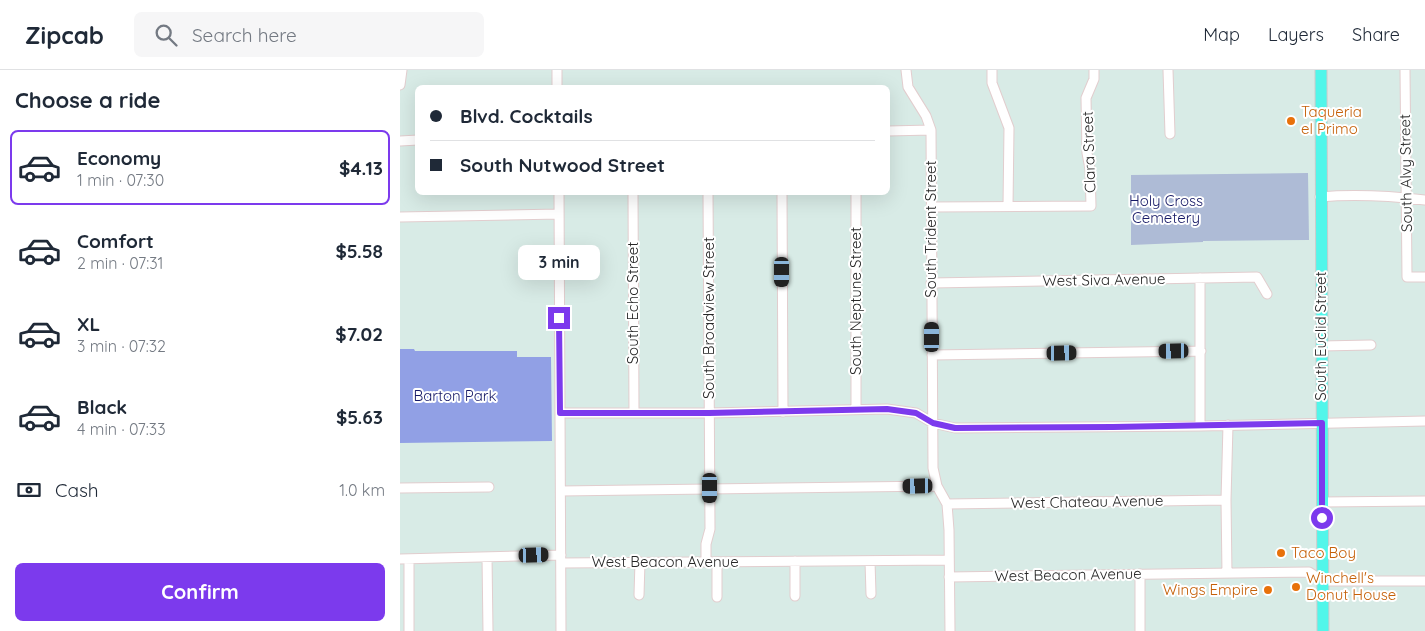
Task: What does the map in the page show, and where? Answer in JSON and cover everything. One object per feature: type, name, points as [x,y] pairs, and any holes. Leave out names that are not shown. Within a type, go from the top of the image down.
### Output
[{"type":"main road","name":"South Euclid Street","points":[[1320,70],[1323,631]]},
{"type":"street","points":[[400,85],[402,70]]},
{"type":"street","points":[[557,70],[557,85]]},
{"type":"street","name":"South Trident Street","points":[[906,70],[908,87],[926,116],[931,130],[933,468],[937,486],[948,504]]},
{"type":"street","points":[[932,207],[1008,206],[1009,128],[992,82],[992,70]]},
{"type":"street","name":"Clara Street","points":[[1008,206],[1091,206],[1090,169],[1087,153],[1086,98],[1094,79],[1094,70]]},
{"type":"street","points":[[1168,70],[1170,134]]},
{"type":"street","name":"South Alvy Street","points":[[1405,70],[1407,277],[1425,277]]},
{"type":"street","points":[[890,131],[931,130]]},
{"type":"street","points":[[400,140],[415,140]]},
{"type":"street","points":[[558,195],[562,631]]},
{"type":"street","name":"South Echo Street","points":[[633,195],[634,413]]},
{"type":"street","name":"South Broadview Street","points":[[706,562],[706,544],[710,529],[708,195]]},
{"type":"street","points":[[782,195],[783,412]]},
{"type":"street","name":"South Neptune Street","points":[[856,195],[856,409]]},
{"type":"street","points":[[1320,197],[1425,200]]},
{"type":"street","points":[[400,217],[559,214]]},
{"type":"street","name":"West Siva Avenue","points":[[931,283],[1257,277],[1267,294]]},
{"type":"street","points":[[1200,278],[1200,426]]},
{"type":"street","points":[[1321,346],[1371,345]]},
{"type":"street","points":[[932,355],[1200,350]]},
{"type":"street","points":[[560,413],[709,413],[887,409],[916,413],[933,423],[955,428],[1200,426],[1425,421]]},
{"type":"street","points":[[1228,425],[1226,500],[1228,573]]},
{"type":"street","points":[[561,491],[937,486]]},
{"type":"street","points":[[400,488],[489,487]]},
{"type":"street","name":"West Chateau Avenue","points":[[948,504],[1226,500]]},
{"type":"street","points":[[1322,502],[1425,501]]},
{"type":"street","points":[[948,504],[950,631]]},
{"type":"street","points":[[487,557],[488,631]]},
{"type":"street","name":"West Beacon Avenue","points":[[404,559],[487,557],[640,562],[949,560]]},
{"type":"street","points":[[404,559],[409,631]]},
{"type":"street","points":[[795,561],[795,596]]},
{"type":"street","points":[[870,561],[871,594]]},
{"type":"street","points":[[639,595],[640,562]]},
{"type":"street","points":[[717,562],[717,597]]},
{"type":"street","name":"West Beacon Avenue","points":[[949,577],[1308,572],[1323,581],[1425,581]]},
{"type":"street","points":[[1140,574],[1140,631]]},
{"type":"green space","name":"Holy Cross Cemetery","points":[[1308,173],[1309,240],[1203,241],[1131,245],[1131,175]]},
{"type":"green space","name":"Barton Park","points":[[400,349],[414,349],[415,351],[517,351],[517,357],[551,357],[552,441],[400,443]]},
{"type":"place","name":"Taqueria el Primo","points":[[1291,121]]},
{"type":"place","name":"Taco Boy","points":[[1281,553]]},
{"type":"place","name":"Winchell's Donut House","points":[[1296,587]]},
{"type":"place","name":"Wings Empire","points":[[1268,590]]},
{"type":"route","points":[[559,318],[560,413],[709,413],[887,409],[916,413],[933,423],[955,428],[1322,423],[1322,518]]}]
